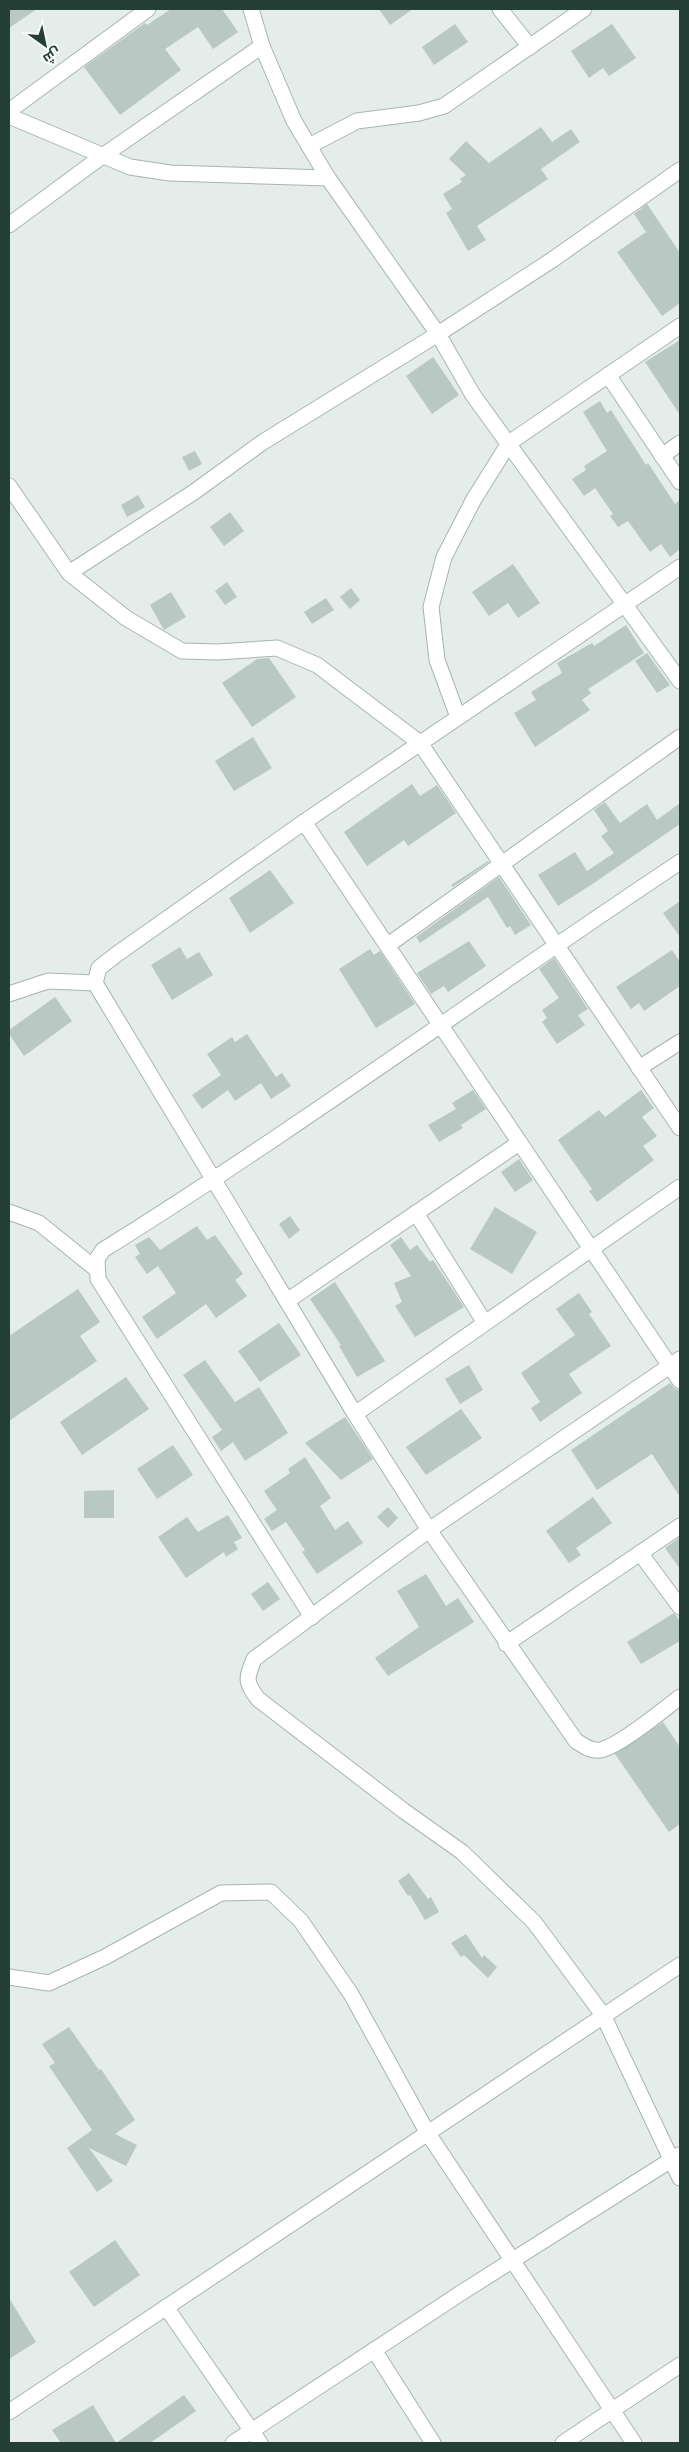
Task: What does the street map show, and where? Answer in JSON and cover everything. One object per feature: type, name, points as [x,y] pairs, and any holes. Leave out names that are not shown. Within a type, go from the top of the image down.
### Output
[{"type":"street","points":[[9,111],[148,9]]},
{"type":"street","points":[[250,9],[262,46],[294,121],[328,178],[438,334],[473,395],[680,682]]},
{"type":"street","points":[[500,9],[530,47]]},
{"type":"street","points":[[309,146],[357,121],[419,113],[444,106],[584,9]]},
{"type":"street","points":[[9,225],[101,156],[262,46]]},
{"type":"street","points":[[9,116],[130,167],[170,174],[328,178]]},
{"type":"street","points":[[69,573],[194,492],[263,442],[438,334],[552,260],[680,170]]},
{"type":"street","points":[[458,717],[437,660],[431,607],[444,557],[474,500],[509,443],[680,326]]},
{"type":"street","points":[[608,375],[680,482]]},
{"type":"street","points":[[662,456],[680,443]]},
{"type":"street","points":[[9,486],[69,573],[126,618],[182,651],[218,652],[277,648],[317,665],[420,743],[680,1128]]},
{"type":"street","points":[[680,567],[304,822],[117,954],[99,968],[95,983],[355,1414],[429,1530],[506,1644],[576,1741],[589,1749],[600,1750],[615,1744],[680,1698]]},
{"type":"street","points":[[388,945],[680,737]]},
{"type":"street","points":[[304,822],[441,1023],[591,1250],[675,1362],[680,1381]]},
{"type":"street","points":[[312,1616],[98,1279],[96,1269],[97,1258],[103,1250],[214,1181],[556,944],[680,862]]},
{"type":"street","points":[[9,994],[48,981],[95,983]]},
{"type":"street","points":[[639,1068],[680,1042]]},
{"type":"street","points":[[287,1302],[519,1143]]},
{"type":"street","points":[[355,1414],[680,1187]]},
{"type":"street","points":[[9,1212],[39,1222],[96,1269]]},
{"type":"street","points":[[416,1213],[485,1323]]},
{"type":"street","points":[[675,1362],[429,1530],[254,1659],[247,1676],[248,1686],[258,1699],[336,1760],[462,1852],[534,1922],[603,2015],[676,2157],[680,2178]]},
{"type":"street","points":[[506,1644],[680,1526]]},
{"type":"street","points":[[640,1553],[680,1607]]},
{"type":"street","points":[[9,1976],[49,1983],[105,1957],[220,1893],[271,1892],[301,1921],[352,1994],[427,2132],[511,2261],[634,2443]]},
{"type":"street","points":[[9,2412],[680,1965]]},
{"type":"street","points":[[233,2443],[511,2261],[676,2157]]},
{"type":"street","points":[[166,2307],[260,2443]]},
{"type":"street","points":[[374,2350],[433,2443]]},
{"type":"street","points":[[563,2443],[614,2411],[680,2365]]},
{"type":"building","points":[[9,9],[37,9],[9,28]]},
{"type":"building","points":[[171,9],[222,9],[238,32],[213,49],[198,27],[165,49],[181,70],[120,115],[84,67],[145,23],[147,25]]},
{"type":"building","points":[[379,9],[413,9],[390,25]]},
{"type":"building","points":[[455,24],[468,42],[434,65],[422,47]]},
{"type":"building","points":[[612,24],[636,58],[609,76],[603,68],[589,78],[571,51]]},
{"type":"building","points":[[541,127],[552,142],[571,129],[580,142],[541,169],[548,179],[477,226],[486,240],[468,251],[446,213],[452,209],[443,194],[462,182],[460,179],[466,175],[449,159],[466,141],[489,163]]},
{"type":"building","points":[[647,204],[680,253],[680,303],[662,316],[617,252],[646,232],[634,214]]},
{"type":"building","points":[[680,340],[680,415],[645,362]]},
{"type":"building","points":[[433,357],[459,395],[432,414],[406,376]]},
{"type":"building","points":[[600,401],[607,413],[611,410],[646,465],[648,463],[675,504],[680,500],[680,549],[670,557],[661,544],[650,552],[628,521],[618,527],[610,516],[613,514],[595,488],[584,496],[572,479],[586,470],[584,466],[607,451],[583,412]]},
{"type":"building","points":[[195,451],[202,464],[189,471],[182,457]]},
{"type":"building","points":[[138,495],[145,507],[127,517],[121,505]]},
{"type":"building","points":[[230,512],[244,531],[224,546],[210,527]]},
{"type":"building","points":[[513,564],[540,603],[518,618],[508,603],[489,616],[472,592]]},
{"type":"building","points":[[227,582],[237,597],[225,605],[215,591]]},
{"type":"building","points":[[351,588],[360,600],[350,609],[340,597]]},
{"type":"building","points":[[171,592],[186,617],[164,630],[150,605]]},
{"type":"building","points":[[326,598],[334,610],[312,624],[304,612]]},
{"type":"building","points":[[626,625],[644,653],[588,689],[591,693],[582,700],[590,710],[535,747],[514,713],[536,700],[531,692],[562,673],[557,663],[592,643],[594,646]]},
{"type":"building","points":[[647,653],[670,685],[657,693],[635,661]]},
{"type":"building","points":[[269,658],[296,697],[252,727],[222,683],[257,659]]},
{"type":"building","points":[[253,737],[272,768],[234,791],[215,761]]},
{"type":"building","points":[[412,784],[420,796],[437,785],[456,813],[408,846],[404,840],[367,866],[344,832]]},
{"type":"building","points":[[605,802],[620,823],[647,804],[657,820],[680,803],[680,824],[558,906],[538,875],[575,852],[587,871],[614,853],[601,836],[608,831],[594,810]]},
{"type":"building","points":[[488,861],[453,887],[451,885]]},
{"type":"building","points":[[270,870],[294,903],[250,933],[229,898]]},
{"type":"building","points":[[499,877],[531,925],[515,935],[510,926],[507,928],[488,897],[420,943],[416,937]]},
{"type":"building","points":[[680,901],[680,937],[663,913]]},
{"type":"building","points":[[469,941],[486,966],[448,992],[444,986],[431,994],[417,973]]},
{"type":"building","points":[[180,947],[187,959],[199,952],[213,975],[172,1000],[151,965]]},
{"type":"building","points":[[370,949],[374,955],[380,951],[415,1004],[376,1028],[339,969]]},
{"type":"building","points":[[672,950],[680,962],[680,986],[644,1011],[639,1003],[631,1009],[616,987]]},
{"type":"building","points":[[554,958],[588,1009],[578,1015],[585,1025],[557,1044],[542,1022],[547,1018],[542,1010],[559,998],[539,969]]},
{"type":"building","points":[[55,997],[72,1021],[24,1056],[9,1034],[9,1030]]},
{"type":"building","points":[[247,1034],[276,1077],[282,1073],[291,1086],[271,1099],[261,1083],[235,1101],[228,1090],[202,1109],[192,1095],[221,1075],[207,1054],[232,1037],[235,1042]]},
{"type":"building","points":[[473,1090],[486,1109],[461,1125],[463,1128],[439,1142],[428,1125],[456,1109],[452,1103]]},
{"type":"building","points":[[641,1090],[654,1108],[642,1117],[657,1136],[643,1146],[654,1160],[597,1202],[589,1191],[592,1189],[558,1140],[599,1110],[605,1117]]},
{"type":"building","points":[[519,1159],[533,1180],[515,1192],[501,1172]]},
{"type":"building","points":[[495,1207],[537,1232],[512,1274],[470,1249]]},
{"type":"building","points":[[290,1216],[300,1230],[289,1239],[279,1224]]},
{"type":"building","points":[[197,1226],[207,1240],[215,1235],[243,1274],[235,1280],[247,1296],[216,1318],[206,1304],[157,1339],[142,1317],[176,1293],[158,1266],[147,1274],[135,1257],[140,1254],[135,1245],[149,1237],[160,1250]]},
{"type":"building","points":[[401,1237],[410,1250],[417,1245],[430,1262],[433,1260],[464,1307],[415,1337],[395,1306],[402,1302],[394,1283],[411,1276],[390,1245]]},
{"type":"building","points":[[335,1282],[385,1361],[357,1377],[339,1346],[341,1345],[310,1299]]},
{"type":"building","points":[[78,1289],[100,1322],[80,1336],[97,1361],[9,1421],[9,1336]]},
{"type":"building","points":[[579,1293],[592,1312],[589,1314],[611,1346],[569,1374],[582,1393],[540,1422],[531,1408],[540,1402],[521,1373],[575,1335],[556,1309]]},
{"type":"building","points":[[279,1323],[301,1355],[260,1382],[238,1351]]},
{"type":"building","points":[[205,1360],[235,1402],[259,1387],[288,1433],[245,1461],[233,1442],[221,1451],[212,1437],[222,1430],[183,1375]]},
{"type":"building","points":[[469,1365],[483,1390],[460,1404],[445,1379]]},
{"type":"building","points":[[126,1377],[149,1409],[82,1455],[60,1422]]},
{"type":"building","points":[[670,1383],[675,1389],[680,1390],[680,1497],[652,1454],[597,1490],[571,1450]]},
{"type":"building","points":[[461,1409],[482,1438],[426,1475],[406,1447]]},
{"type":"building","points":[[345,1417],[373,1459],[341,1480],[305,1443]]},
{"type":"building","points":[[173,1445],[193,1475],[157,1499],[137,1469]]},
{"type":"building","points":[[305,1457],[331,1498],[320,1506],[335,1530],[348,1521],[363,1543],[317,1574],[302,1552],[305,1550],[286,1522],[272,1531],[264,1519],[277,1510],[264,1491],[290,1473],[288,1469]]},
{"type":"building","points":[[114,1490],[114,1518],[84,1518],[84,1491]]},
{"type":"building","points":[[593,1497],[612,1523],[576,1548],[581,1555],[569,1563],[546,1531]]},
{"type":"building","points":[[388,1507],[398,1518],[388,1528],[377,1517]]},
{"type":"building","points":[[228,1515],[242,1538],[234,1542],[238,1549],[226,1557],[224,1552],[186,1578],[158,1537],[187,1517],[198,1532]]},
{"type":"building","points":[[680,1537],[680,1569],[665,1548]]},
{"type":"building","points":[[426,1574],[446,1606],[458,1598],[474,1622],[388,1676],[375,1658],[419,1627],[397,1591]]},
{"type":"building","points":[[268,1582],[280,1599],[263,1611],[251,1594]]},
{"type":"building","points":[[674,1613],[680,1621],[680,1641],[641,1664],[627,1642]]},
{"type":"building","points":[[663,1722],[680,1747],[680,1824],[669,1832],[615,1754]]},
{"type":"building","points":[[409,1873],[428,1899],[431,1897],[439,1912],[425,1920],[410,1895],[408,1896],[398,1881]]},
{"type":"building","points":[[466,1934],[482,1958],[484,1955],[497,1967],[488,1978],[464,1955],[461,1957],[451,1943]]},
{"type":"building","points":[[69,2027],[99,2070],[101,2069],[135,2120],[115,2134],[137,2145],[126,2166],[89,2148],[113,2181],[97,2192],[67,2148],[92,2130],[49,2066],[55,2063],[42,2044]]},
{"type":"building","points":[[115,2240],[140,2275],[94,2307],[69,2272]]},
{"type":"building","points":[[9,2298],[36,2342],[9,2359]]},
{"type":"building","points":[[184,2395],[196,2411],[150,2443],[116,2443]]},
{"type":"building","points":[[93,2405],[116,2443],[61,2443],[52,2430]]}]
